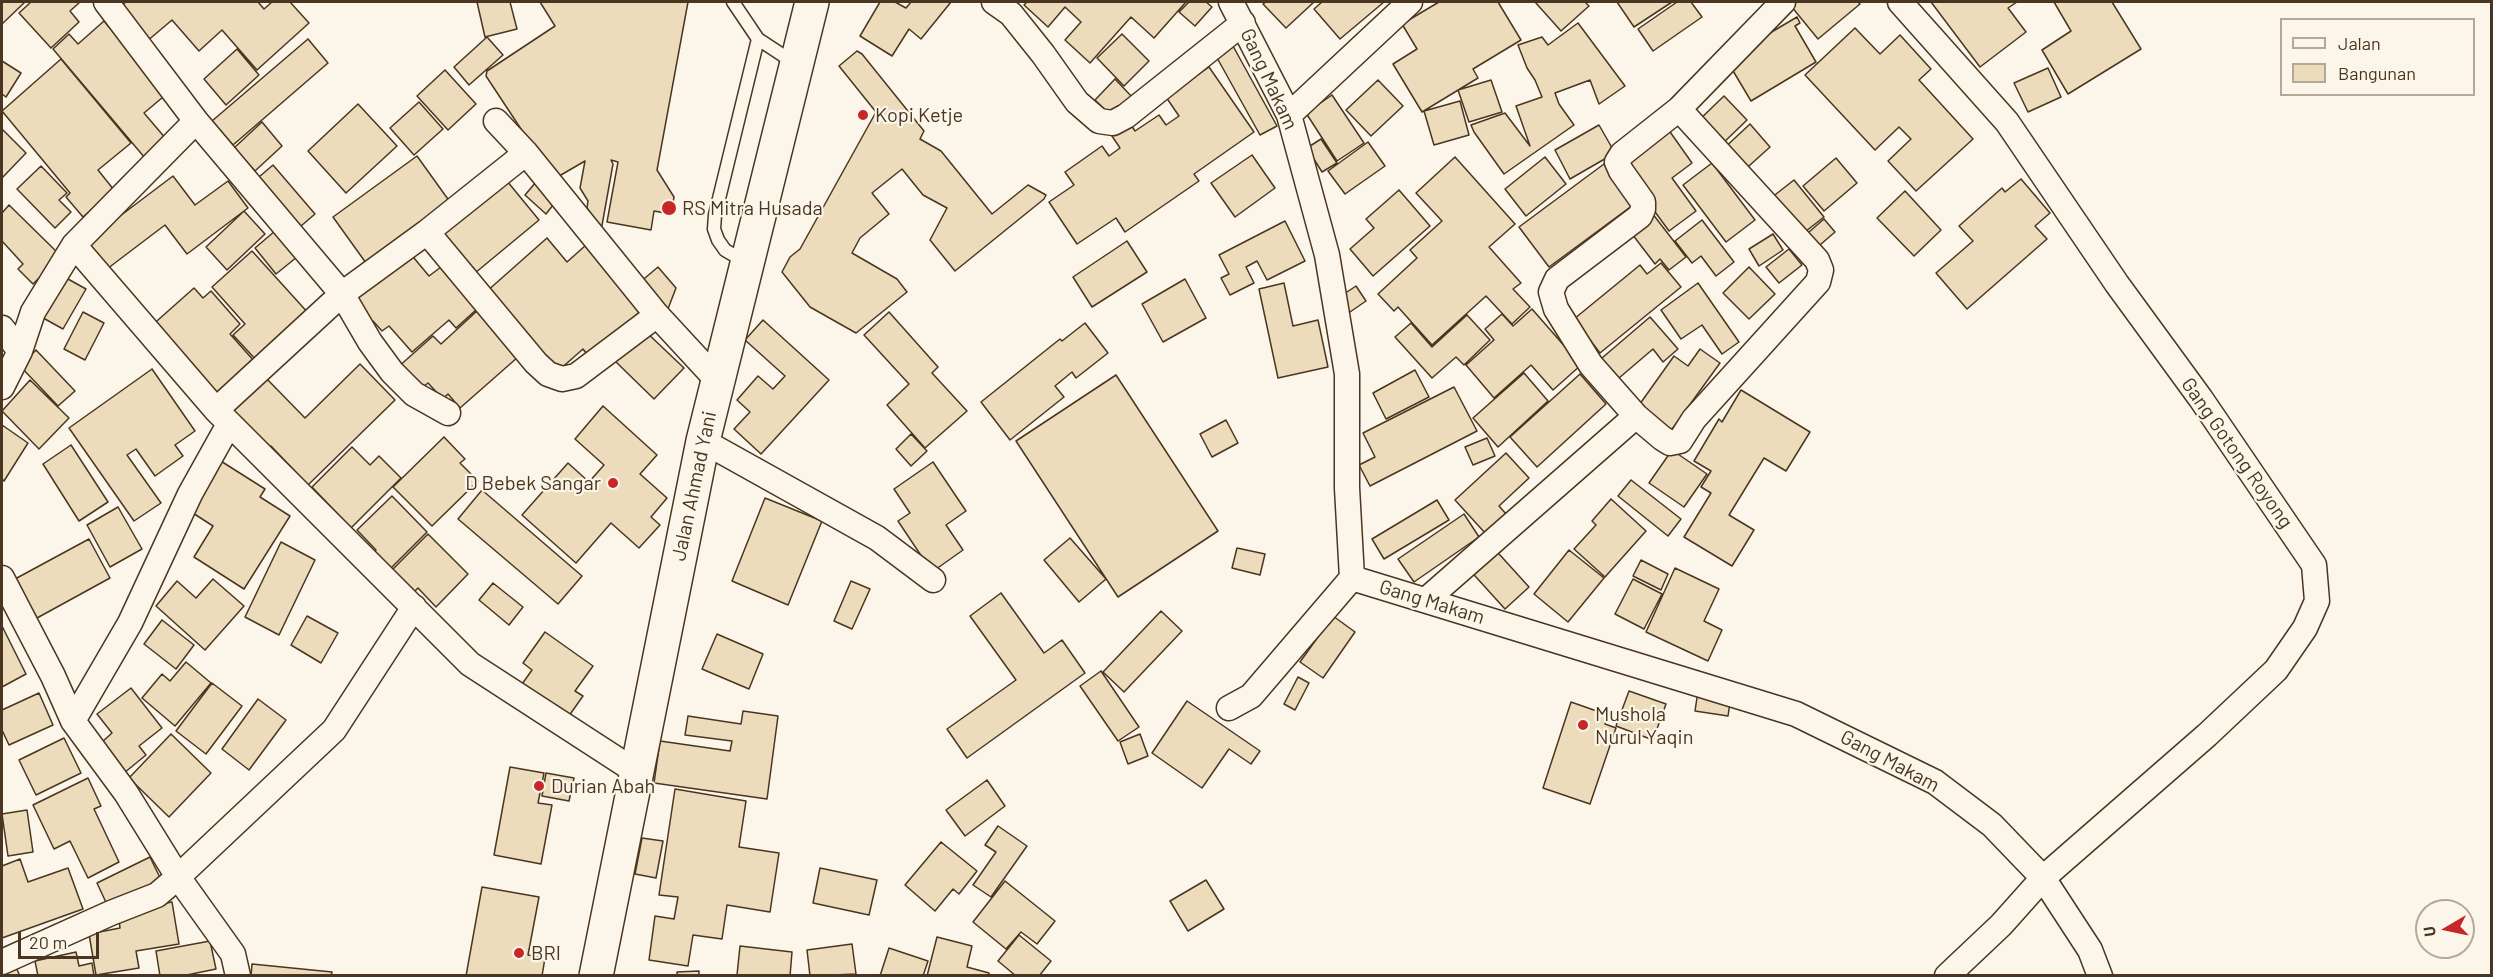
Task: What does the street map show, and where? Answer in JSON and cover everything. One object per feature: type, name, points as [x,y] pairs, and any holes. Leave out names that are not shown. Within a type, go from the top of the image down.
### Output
[{"type":"highway","name":"Jalan Ahmad Yani","points":[[596,975],[635,771],[703,441],[812,2]]},
{"type":"street","points":[[106,2],[196,121],[342,294],[370,342],[392,372],[414,394],[448,413]]},
{"type":"street","points":[[994,2],[1011,14],[1077,102],[1099,121],[1113,123],[1126,116],[1243,23]]},
{"type":"street","name":"Gang Makam","points":[[1231,2],[1289,115],[1327,255],[1347,374],[1347,488],[1352,578],[1807,718],[1935,782],[1992,825],[2043,878],[2090,950],[2100,975]]},
{"type":"street","points":[[1289,115],[1410,2]]},
{"type":"street","points":[[1679,109],[1817,260],[1821,270],[1818,282],[1694,419],[1680,441],[1670,443],[1636,416],[1591,365],[1556,309],[1551,292],[1557,279],[1640,216],[1643,202],[1617,162],[1622,154],[1679,109],[1783,2]]},
{"type":"street","name":"Gang Gotong Royong","points":[[1900,2],[2007,122],[2117,284],[2201,399],[2314,565],[2317,601],[2305,628],[2276,670],[2207,735],[2043,878],[2001,925],[1947,975]]},
{"type":"street","points":[[2,387],[20,351],[33,312],[74,245],[196,121]]},
{"type":"street","points":[[496,121],[526,153],[657,315],[718,381]]},
{"type":"street","points":[[73,721],[130,623],[223,417],[342,294],[427,232],[526,153]]},
{"type":"street","points":[[427,232],[536,363],[548,374],[562,379],[576,376],[657,315]]},
{"type":"street","points":[[74,245],[223,417],[470,664],[635,771]]},
{"type":"street","points":[[2,328],[20,351]]},
{"type":"street","points":[[1426,600],[1636,416]]},
{"type":"street","points":[[703,441],[878,538],[933,580]]},
{"type":"street","points":[[2,578],[53,676],[73,721],[126,793],[178,877],[233,954],[238,975]]},
{"type":"street","points":[[1229,708],[1251,696],[1352,578]]},
{"type":"street","points":[[2,962],[157,895],[178,877],[334,730],[414,607]]},
{"type":"lane","points":[[733,2],[758,39],[797,65]]},
{"type":"lane","points":[[747,263],[725,250],[714,229],[715,215],[758,39]]},
{"type":"building","points":[[2,2],[25,2],[2,24]]},
{"type":"building","points":[[31,2],[80,2],[70,11],[79,22],[51,48],[19,13]]},
{"type":"building","points":[[126,2],[258,2],[264,9],[272,2],[290,2],[309,23],[257,70],[222,30],[199,51],[172,20],[146,42],[117,9]]},
{"type":"building","points":[[477,2],[510,2],[517,29],[485,37]]},
{"type":"building","points":[[540,2],[688,2],[657,170],[674,197],[671,214],[654,211],[651,230],[607,222],[618,162],[611,160],[613,164],[601,231],[587,208],[588,201],[580,188],[585,161],[554,179],[486,76],[487,71],[555,26]]},
{"type":"building","points":[[880,2],[895,2],[906,8],[911,2],[951,2],[921,39],[909,29],[892,56],[860,36]]},
{"type":"building","points":[[1027,2],[1186,2],[1154,38],[1131,17],[1090,63],[1065,40],[1081,22],[1065,7],[1048,27],[1024,5]]},
{"type":"building","points":[[1189,2],[1206,2],[1212,7],[1195,26],[1179,12]]},
{"type":"building","points":[[1266,2],[1314,2],[1286,28],[1263,4]]},
{"type":"building","points":[[1322,2],[1384,2],[1340,39],[1314,9]]},
{"type":"building","points":[[1439,2],[1498,2],[1521,40],[1473,69],[1478,78],[1422,112],[1393,64],[1417,49],[1402,24]]},
{"type":"building","points":[[1535,2],[1585,2],[1589,6],[1561,31]]},
{"type":"building","points":[[1617,2],[1672,2],[1634,27]]},
{"type":"building","points":[[1677,2],[1691,2],[1702,17],[1653,51],[1638,29]]},
{"type":"building","points":[[1797,2],[1858,2],[1860,4],[1818,39],[1791,6]]},
{"type":"building","points":[[1931,2],[2017,2],[2008,8],[2026,32],[1980,67]]},
{"type":"building","points":[[2054,2],[2112,2],[2141,49],[2068,94],[2042,50],[2071,31]]},
{"type":"building","points":[[1797,17],[1800,23],[1795,26],[1816,62],[1751,101],[1726,59]]},
{"type":"building","points":[[104,21],[115,34],[120,29],[169,92],[144,113],[167,140],[145,158],[53,49],[69,34],[78,44]]},
{"type":"building","points":[[1578,23],[1625,86],[1599,104],[1590,80],[1555,93],[1559,104],[1574,125],[1504,174],[1471,125],[1505,113],[1530,146],[1516,106],[1542,97],[1518,45],[1542,37],[1548,45]]},
{"type":"building","points":[[1855,28],[1880,54],[1900,35],[1931,69],[1919,80],[1973,139],[1916,191],[1888,161],[1911,139],[1899,127],[1875,150],[1805,75]]},
{"type":"building","points":[[1122,34],[1149,61],[1124,86],[1097,58]]},
{"type":"building","points":[[487,37],[503,55],[469,85],[454,67]]},
{"type":"building","points":[[308,39],[328,63],[233,145],[212,121]]},
{"type":"building","points":[[1233,46],[1277,126],[1260,135],[1216,56]]},
{"type":"building","points":[[237,49],[259,75],[226,105],[204,79]]},
{"type":"building","points":[[857,51],[862,54],[924,131],[920,139],[941,151],[992,214],[1028,185],[1046,195],[955,271],[930,240],[947,208],[923,195],[902,169],[872,193],[889,214],[860,238],[852,253],[897,279],[907,292],[856,333],[810,307],[782,272],[790,257],[800,249],[876,112],[839,66]]},
{"type":"building","points":[[61,59],[131,143],[98,170],[114,190],[83,217],[66,197],[70,193],[2,111]]},
{"type":"building","points":[[2,61],[21,73],[6,97],[2,94]]},
{"type":"building","points":[[1209,67],[1254,132],[1194,174],[1199,181],[1125,232],[1116,218],[1077,244],[1049,202],[1074,185],[1065,172],[1102,146],[1109,156],[1120,148],[1110,133],[1128,120],[1135,131],[1159,115],[1166,125],[1179,116],[1166,97]]},
{"type":"building","points":[[2048,68],[2061,97],[2028,112],[2014,83]]},
{"type":"building","points":[[445,70],[476,104],[448,130],[417,96]]},
{"type":"building","points":[[1115,79],[1133,98],[1113,118],[1095,100]]},
{"type":"building","points":[[1378,80],[1403,106],[1371,136],[1346,110]]},
{"type":"building","points":[[1491,80],[1502,112],[1469,122],[1458,90]]},
{"type":"building","points":[[1332,95],[1364,143],[1337,161],[1306,113]]},
{"type":"building","points":[[1724,96],[1747,120],[1718,148],[1695,124]]},
{"type":"building","points":[[1460,101],[1469,135],[1434,145],[1424,111]]},
{"type":"building","points":[[419,102],[443,129],[414,155],[390,128]]},
{"type":"building","points":[[358,104],[397,146],[346,193],[308,151]]},
{"type":"building","points":[[262,122],[282,146],[255,171],[234,148]]},
{"type":"building","points":[[1750,124],[1770,147],[1740,174],[1720,152]]},
{"type":"building","points":[[1599,125],[1615,153],[1570,179],[1555,150]]},
{"type":"building","points":[[2,129],[26,153],[2,178]]},
{"type":"building","points":[[1668,129],[1692,163],[1672,178],[1696,211],[1669,231],[1620,164]]},
{"type":"building","points":[[1321,139],[1337,163],[1322,172],[1307,148]]},
{"type":"building","points":[[1368,142],[1385,166],[1345,194],[1328,171]]},
{"type":"building","points":[[1252,155],[1275,188],[1235,217],[1211,183]]},
{"type":"building","points":[[417,156],[450,202],[366,263],[333,217]]},
{"type":"building","points":[[1455,157],[1515,224],[1489,247],[1521,283],[1513,289],[1530,307],[1512,324],[1486,296],[1432,345],[1398,307],[1394,311],[1378,294],[1417,258],[1410,250],[1442,221],[1416,193]]},
{"type":"building","points":[[1545,157],[1566,184],[1526,216],[1505,189]]},
{"type":"building","points":[[1836,158],[1857,183],[1824,211],[1803,186]]},
{"type":"building","points":[[1712,163],[1755,220],[1726,242],[1683,185]]},
{"type":"building","points":[[1604,164],[1633,205],[1549,267],[1519,227]]},
{"type":"building","points":[[273,165],[315,214],[294,232],[252,183]]},
{"type":"building","points":[[41,166],[67,193],[59,200],[71,212],[55,228],[17,189]]},
{"type":"building","points":[[173,176],[195,205],[228,181],[248,208],[187,254],[165,225],[103,272],[83,244]]},
{"type":"building","points":[[2021,179],[2050,213],[2035,226],[2047,239],[1967,309],[1936,273],[1973,241],[1959,226],[2002,188],[2005,192]]},
{"type":"building","points":[[1794,180],[1824,217],[1801,235],[1771,198]]},
{"type":"building","points":[[507,181],[539,220],[469,278],[437,238]]},
{"type":"building","points":[[536,182],[557,200],[546,214],[525,195]]},
{"type":"building","points":[[1399,190],[1430,226],[1373,276],[1350,249],[1374,228],[1366,219]]},
{"type":"building","points":[[1905,191],[1941,230],[1914,256],[1877,218]]},
{"type":"building","points":[[9,205],[61,256],[33,284],[18,269],[23,264],[2,241],[2,213]]},
{"type":"building","points":[[244,211],[265,234],[227,270],[206,247]]},
{"type":"building","points":[[1652,213],[1686,257],[1669,270],[1660,259],[1655,264],[1629,230]]},
{"type":"building","points":[[1824,219],[1835,232],[1813,251],[1802,238]]},
{"type":"building","points":[[1702,220],[1734,262],[1716,276],[1701,256],[1692,263],[1675,241]]},
{"type":"building","points":[[1285,221],[1305,261],[1267,280],[1257,261],[1246,267],[1254,283],[1230,295],[1221,278],[1229,274],[1219,255]]},
{"type":"building","points":[[275,231],[297,257],[276,274],[255,248]]},
{"type":"building","points":[[1773,234],[1783,250],[1759,266],[1749,249]]},
{"type":"building","points":[[547,238],[567,262],[586,245],[643,309],[589,357],[583,349],[558,371],[486,292]]},
{"type":"building","points":[[1127,241],[1147,272],[1092,307],[1073,277]]},
{"type":"building","points":[[1789,249],[1802,265],[1779,283],[1766,267]]},
{"type":"building","points":[[252,251],[310,315],[258,362],[233,335],[245,324],[212,287]]},
{"type":"building","points":[[409,252],[429,276],[441,267],[477,309],[456,328],[449,320],[412,352],[389,326],[382,331],[373,321],[367,327],[354,299]]},
{"type":"building","points":[[1661,263],[1681,287],[1600,353],[1574,319],[1640,265],[1647,274]]},
{"type":"building","points":[[658,267],[676,288],[666,314],[639,283]]},
{"type":"building","points":[[1749,267],[1775,294],[1749,319],[1723,293]]},
{"type":"building","points":[[59,274],[86,289],[63,329],[36,314]]},
{"type":"building","points":[[1185,279],[1206,318],[1163,342],[1142,304]]},
{"type":"building","points":[[1284,283],[1293,326],[1318,320],[1328,367],[1278,378],[1259,289]]},
{"type":"building","points":[[1698,283],[1739,342],[1722,354],[1702,325],[1681,339],[1661,310]]},
{"type":"building","points":[[1356,286],[1366,301],[1350,312],[1341,296]]},
{"type":"building","points":[[194,288],[203,298],[211,291],[240,324],[230,334],[255,362],[219,395],[198,371],[149,328]]},
{"type":"building","points":[[1532,309],[1581,365],[1553,390],[1531,365],[1494,398],[1466,365],[1494,340],[1485,329],[1502,314],[1513,326]]},
{"type":"building","points":[[477,311],[518,357],[460,408],[448,394],[443,399],[428,383],[417,392],[397,368],[433,336],[441,344]]},
{"type":"building","points":[[83,312],[104,323],[85,360],[64,349]]},
{"type":"building","points":[[889,312],[938,367],[932,373],[967,411],[925,448],[887,405],[909,384],[864,335]]},
{"type":"building","points":[[1467,315],[1490,340],[1464,365],[1456,357],[1432,378],[1395,337],[1411,323],[1432,347]]},
{"type":"building","points":[[1650,317],[1678,349],[1663,362],[1653,349],[1612,384],[1595,364]]},
{"type":"building","points":[[763,320],[829,380],[761,454],[734,429],[750,412],[737,400],[758,376],[773,389],[785,376],[745,340]]},
{"type":"building","points":[[1085,323],[1108,353],[1076,378],[1072,372],[1055,386],[1064,397],[1010,440],[981,402],[1060,339],[1062,341]]},
{"type":"building","points":[[644,330],[684,368],[654,399],[615,361]]},
{"type":"building","points":[[1700,349],[1720,363],[1670,432],[1637,408],[1674,356],[1688,366]]},
{"type":"building","points":[[36,350],[75,391],[58,406],[20,366]]},
{"type":"building","points":[[360,364],[395,400],[308,485],[271,446],[266,451],[227,410],[263,375],[305,418]]},
{"type":"building","points":[[152,369],[195,431],[175,445],[183,456],[155,476],[136,449],[127,455],[161,503],[134,521],[69,428]]},
{"type":"building","points":[[1415,370],[1429,397],[1386,419],[1373,393]]},
{"type":"building","points":[[1524,373],[1548,401],[1498,447],[1473,418]]},
{"type":"building","points":[[1580,374],[1606,404],[1537,467],[1510,437]]},
{"type":"building","points":[[1116,375],[1218,531],[1118,597],[1016,441]]},
{"type":"building","points":[[30,380],[69,418],[39,449],[2,411]]},
{"type":"building","points":[[1454,387],[1477,431],[1370,486],[1359,465],[1375,457],[1363,433]]},
{"type":"building","points":[[1741,390],[1810,432],[1786,471],[1764,458],[1729,515],[1754,530],[1732,566],[1684,537],[1711,493],[1701,487],[1711,471],[1694,461],[1719,419],[1722,422]]},
{"type":"building","points":[[603,406],[657,455],[640,474],[667,498],[651,517],[660,525],[639,548],[611,523],[576,563],[522,515],[568,463],[589,482],[604,465],[575,439]]},
{"type":"building","points":[[1226,420],[1238,443],[1212,457],[1200,434]]},
{"type":"building","points":[[2,425],[28,443],[4,481],[2,479]]},
{"type":"building","points":[[911,434],[927,451],[911,466],[896,449]]},
{"type":"building","points":[[444,437],[465,459],[460,463],[478,481],[432,526],[393,487]]},
{"type":"building","points":[[1487,438],[1495,456],[1473,465],[1465,447]]},
{"type":"building","points":[[71,445],[108,502],[79,521],[43,464]]},
{"type":"building","points":[[352,447],[370,465],[379,456],[401,478],[351,528],[312,487]]},
{"type":"building","points":[[1672,450],[1707,474],[1684,507],[1649,483]]},
{"type":"building","points":[[1506,453],[1529,478],[1499,506],[1507,515],[1486,534],[1455,500]]},
{"type":"building","points":[[216,458],[265,489],[260,497],[290,516],[244,589],[194,557],[213,526],[185,508]]},
{"type":"building","points":[[933,462],[966,511],[946,525],[963,550],[932,572],[898,521],[910,513],[894,489]]},
{"type":"building","points":[[1631,480],[1681,519],[1668,536],[1618,496]]},
{"type":"building","points":[[482,490],[582,576],[558,604],[458,519]]},
{"type":"building","points":[[392,496],[427,532],[388,571],[372,554],[376,550],[357,530]]},
{"type":"building","points":[[765,498],[822,521],[788,605],[732,581]]},
{"type":"building","points":[[1611,499],[1646,531],[1605,577],[1574,549],[1596,525],[1592,521]]},
{"type":"building","points":[[1437,500],[1449,520],[1384,559],[1372,539]]},
{"type":"building","points":[[118,507],[142,549],[110,567],[87,525]]},
{"type":"building","points":[[1464,514],[1479,537],[1414,582],[1398,559]]},
{"type":"building","points":[[428,534],[468,574],[436,607],[418,588],[412,594],[390,572]]},
{"type":"building","points":[[1070,538],[1106,579],[1079,602],[1044,560]]},
{"type":"building","points":[[89,539],[110,578],[37,618],[15,579]]},
{"type":"building","points":[[281,542],[315,560],[279,635],[245,617]]},
{"type":"building","points":[[1490,544],[1529,587],[1505,609],[1466,566]]},
{"type":"building","points":[[1237,548],[1265,554],[1260,575],[1232,568]]},
{"type":"building","points":[[1569,550],[1604,578],[1568,622],[1534,594]]},
{"type":"building","points":[[1641,560],[1668,574],[1661,590],[1633,576]]},
{"type":"building","points":[[1675,568],[1719,589],[1704,621],[1722,630],[1708,661],[1646,632]]},
{"type":"building","points":[[213,579],[244,606],[205,650],[156,606],[177,581],[196,598]]},
{"type":"building","points":[[1633,579],[1662,594],[1644,629],[1615,614]]},
{"type":"building","points":[[851,581],[870,589],[852,629],[834,621]]},
{"type":"building","points":[[493,583],[523,607],[509,625],[479,600]]},
{"type":"building","points":[[1001,593],[1044,653],[1062,640],[1085,673],[967,758],[947,729],[1016,680],[970,616]]},
{"type":"building","points":[[1161,611],[1182,631],[1124,692],[1103,672]]},
{"type":"building","points":[[307,616],[338,633],[321,663],[291,645]]},
{"type":"building","points":[[1333,616],[1355,632],[1323,678],[1300,662]]},
{"type":"building","points":[[162,620],[194,645],[176,669],[144,644]]},
{"type":"building","points":[[2,626],[26,674],[2,687]]},
{"type":"building","points":[[545,632],[593,666],[575,691],[583,696],[566,720],[520,687],[532,670],[523,663]]},
{"type":"building","points":[[717,634],[763,654],[749,689],[702,669]]},
{"type":"building","points":[[186,662],[211,683],[175,726],[142,698],[162,674],[170,681]]},
{"type":"building","points":[[1101,671],[1139,727],[1118,741],[1080,686]]},
{"type":"building","points":[[1298,677],[1309,683],[1295,710],[1284,704]]},
{"type":"building","points":[[212,683],[242,706],[206,754],[176,731]]},
{"type":"building","points":[[131,688],[162,728],[139,746],[146,755],[124,773],[101,743],[112,733],[97,714]]},
{"type":"building","points":[[1629,691],[1666,704],[1653,740],[1616,726]]},
{"type":"building","points":[[1698,691],[1731,696],[1728,716],[1695,711]]},
{"type":"building","points":[[39,693],[53,725],[9,745],[2,730],[2,710]]},
{"type":"building","points":[[258,699],[286,720],[249,770],[222,749]]},
{"type":"building","points":[[1187,701],[1260,751],[1251,764],[1229,749],[1202,788],[1152,753]]},
{"type":"building","points":[[1571,702],[1608,715],[1605,724],[1616,728],[1590,804],[1543,788]]},
{"type":"building","points":[[743,711],[778,716],[767,799],[654,783],[660,741],[730,751],[732,741],[685,735],[688,716],[741,724]]},
{"type":"building","points":[[171,734],[211,773],[169,817],[129,778]]},
{"type":"building","points":[[1140,734],[1148,756],[1128,764],[1120,742]]},
{"type":"building","points":[[64,738],[81,773],[36,795],[19,760]]},
{"type":"building","points":[[510,767],[544,773],[538,803],[552,805],[541,864],[494,855]]},
{"type":"building","points":[[546,773],[574,778],[569,801],[542,796]]},
{"type":"building","points":[[88,778],[101,806],[94,809],[119,862],[88,878],[70,841],[54,849],[33,805]]},
{"type":"building","points":[[987,780],[1005,806],[965,836],[946,810]]},
{"type":"building","points":[[675,789],[746,801],[739,847],[779,853],[770,912],[727,905],[722,939],[693,935],[688,966],[649,960],[655,916],[674,919],[678,897],[659,895]]},
{"type":"building","points":[[27,810],[33,852],[8,856],[2,814]]},
{"type":"building","points":[[998,826],[1027,846],[991,897],[973,885],[996,852],[985,845]]},
{"type":"building","points":[[642,838],[663,841],[656,878],[635,874]]},
{"type":"building","points":[[941,842],[977,871],[959,894],[953,889],[935,911],[905,885]]},
{"type":"building","points":[[150,857],[164,886],[110,911],[97,883]]},
{"type":"building","points":[[20,859],[28,882],[68,868],[83,909],[2,938],[2,866]]},
{"type":"building","points":[[820,868],[877,880],[869,915],[813,903]]},
{"type":"building","points":[[1206,880],[1224,909],[1188,931],[1170,901]]},
{"type":"building","points":[[1005,881],[1055,921],[1037,944],[1021,932],[1006,949],[973,922]]},
{"type":"building","points":[[482,887],[539,897],[528,955],[545,958],[542,976],[466,976]]},
{"type":"building","points":[[172,902],[179,944],[136,951],[139,968],[96,975],[89,934],[120,928],[118,912]]},
{"type":"building","points":[[1019,935],[1051,961],[1039,976],[1016,976],[998,961]]},
{"type":"building","points":[[937,937],[972,946],[967,967],[989,973],[989,976],[927,976]]},
{"type":"building","points":[[210,941],[216,969],[182,976],[160,976],[156,951]]},
{"type":"building","points":[[852,944],[856,974],[810,976],[807,950]]},
{"type":"building","points":[[740,946],[792,952],[790,976],[737,975]]},
{"type":"building","points":[[889,948],[928,961],[923,976],[880,976]]},
{"type":"building","points":[[76,952],[79,966],[92,963],[94,976],[38,976],[35,961]]},
{"type":"building","points":[[14,963],[20,976],[2,976],[2,969]]},
{"type":"building","points":[[252,964],[332,972],[331,976],[251,976]]},
{"type":"building","points":[[699,971],[699,976],[677,976],[677,972]]},
{"type":"place","name":"Kopi Ketje","points":[[863,115]]},
{"type":"place","name":"RS Mitra Husada","points":[[669,208]]},
{"type":"place","name":"D Bebek Sangar","points":[[613,483]]},
{"type":"place","name":"Mushola Nurul Yaqin","points":[[1583,725]]},
{"type":"place","name":"Durian Abah","points":[[539,786]]},
{"type":"place","name":"BRI","points":[[519,953]]}]
